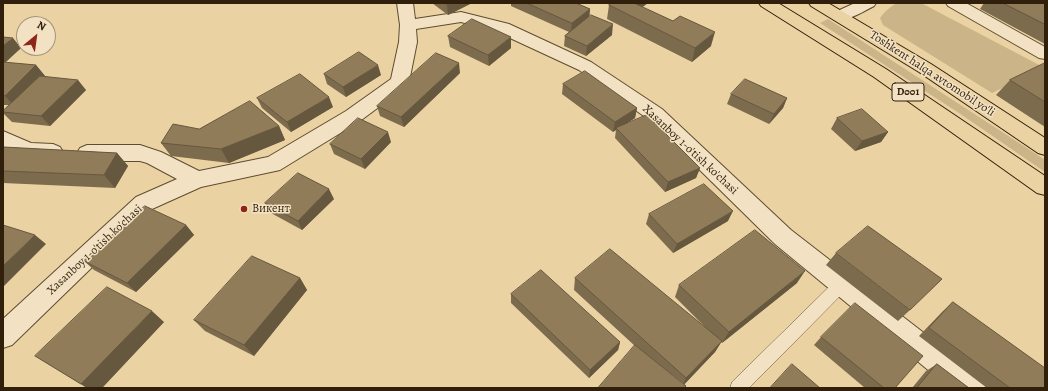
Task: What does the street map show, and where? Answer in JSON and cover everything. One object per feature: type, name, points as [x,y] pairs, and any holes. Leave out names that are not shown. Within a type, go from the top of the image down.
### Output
[{"type":"highway","name":"D001","points":[[767,3],[880,73],[1045,187]]},
{"type":"highway","points":[[785,14],[810,3]]},
{"type":"highway","name":"Toshkent halqa avtomobil yo'li","points":[[817,3],[925,68],[1045,148]]},
{"type":"street","points":[[405,3],[408,24]]},
{"type":"street","points":[[839,16],[868,3]]},
{"type":"street","points":[[954,3],[1045,54]]},
{"type":"street","name":"Xasanboy 1-o'tish ko'chasi","points":[[3,336],[144,203],[197,180],[273,164],[353,116],[400,82],[408,42],[408,24],[461,17],[503,28],[585,66],[655,114],[783,237],[972,388]]},
{"type":"street","points":[[3,138],[28,150],[41,152],[140,153],[154,157],[197,180]]},
{"type":"lane","points":[[738,388],[842,284]]},
{"type":"shaded area","points":[[897,3],[921,3],[1045,68],[992,93],[883,25],[880,18],[888,9]]},
{"type":"shaded area","points":[[828,19],[1045,160],[1045,172],[962,115],[820,23]]},
{"type":"building","points":[[527,3],[576,3],[590,9],[572,23]]},
{"type":"building","points":[[612,3],[634,3],[673,21],[680,16],[715,32],[695,48],[609,5]]},
{"type":"building","points":[[1003,3],[1045,3],[1045,24]]},
{"type":"building","points":[[591,15],[613,24],[587,46],[565,36]]},
{"type":"building","points":[[472,19],[511,37],[488,55],[448,36]]},
{"type":"building","points":[[3,37],[13,38],[3,46]]},
{"type":"building","points":[[359,52],[378,65],[343,87],[324,74]]},
{"type":"building","points":[[436,53],[459,63],[401,117],[377,106]]},
{"type":"building","points":[[3,62],[36,65],[5,96],[3,95]]},
{"type":"building","points":[[1045,63],[1045,102],[1010,80]]},
{"type":"building","points":[[585,71],[637,108],[615,122],[563,84]]},
{"type":"building","points":[[300,74],[329,97],[287,122],[257,98]]},
{"type":"building","points":[[40,76],[78,80],[41,116],[3,112],[3,111]]},
{"type":"building","points":[[745,79],[787,98],[774,114],[731,94]]},
{"type":"building","points":[[250,101],[279,126],[221,149],[161,143],[173,124],[199,129]]},
{"type":"building","points":[[862,109],[888,132],[862,141],[837,118]]},
{"type":"building","points":[[647,115],[700,168],[668,182],[616,128]]},
{"type":"building","points":[[358,118],[388,132],[361,159],[330,144]]},
{"type":"building","points":[[3,147],[117,153],[104,175],[3,171]]},
{"type":"building","points":[[298,173],[329,189],[298,221],[265,203]]},
{"type":"building","points":[[704,184],[733,211],[677,244],[649,214]]},
{"type":"building","points":[[145,206],[186,225],[127,283],[84,261]]},
{"type":"building","points":[[3,225],[35,235],[3,266]]},
{"type":"building","points":[[868,226],[942,279],[910,310],[836,253]]},
{"type":"building","points":[[755,230],[805,271],[729,332],[679,285]]},
{"type":"building","points":[[610,249],[722,341],[686,378],[575,278]]},
{"type":"building","points":[[252,256],[300,278],[244,345],[194,320]]},
{"type":"building","points":[[541,270],[620,342],[590,370],[511,294]]},
{"type":"building","points":[[107,287],[152,311],[81,384],[35,356]]},
{"type":"building","points":[[953,302],[1045,368],[1044,388],[1010,388],[929,328]]},
{"type":"building","points":[[855,303],[923,356],[895,388],[884,388],[821,337]]},
{"type":"building","points":[[635,345],[686,386],[684,388],[598,388]]},
{"type":"building","points":[[792,364],[820,388],[770,388]]},
{"type":"building","points":[[937,364],[969,388],[917,388]]},
{"type":"place","name":"Викент","points":[[244,209]]}]
